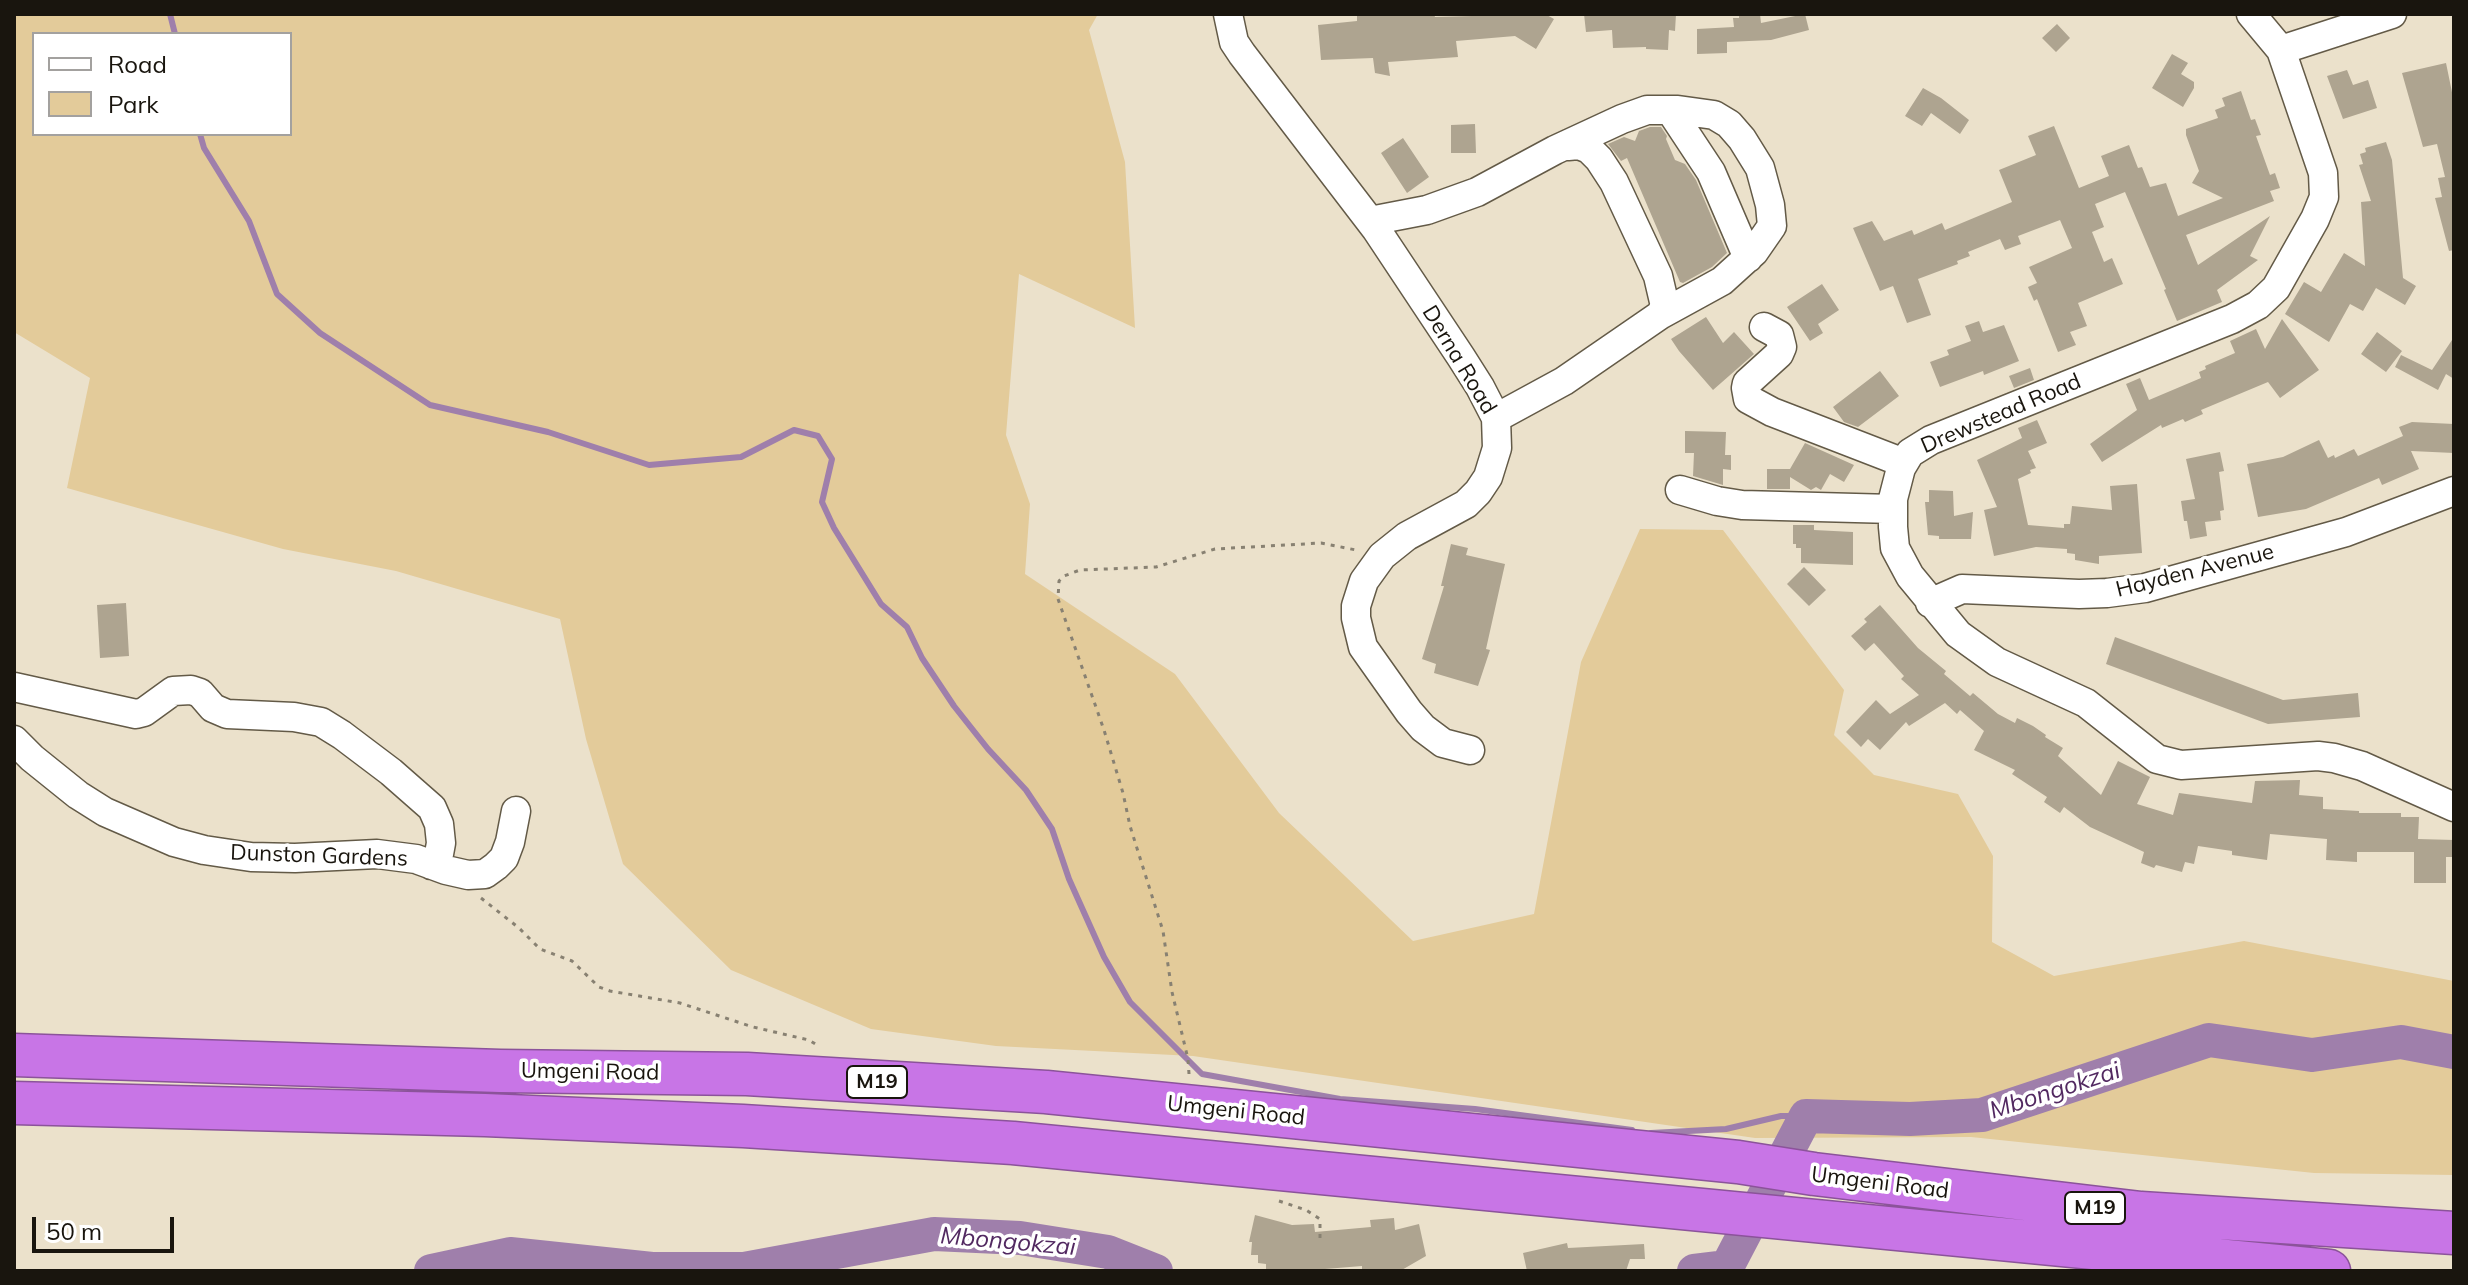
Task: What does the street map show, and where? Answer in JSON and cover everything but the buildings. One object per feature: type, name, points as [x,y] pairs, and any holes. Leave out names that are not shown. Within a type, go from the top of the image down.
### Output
[{"type":"highway","name":"Umgeni Road","points":[[14,1055],[500,1071],[747,1074],[1046,1092],[1738,1162],[1907,1186],[2141,1213],[2454,1233]]},
{"type":"highway","name":"Umgeni Road","points":[[14,1103],[530,1117],[743,1126],[1013,1143],[2329,1271]]},
{"type":"street","name":"Derna Road","points":[[1228,14],[1234,42],[1370,221],[1461,357],[1496,418],[1497,448],[1488,477],[1478,492],[1466,504],[1407,536],[1382,556],[1364,581],[1356,606],[1363,647],[1385,680],[1423,728],[1443,743],[1470,750]]},
{"type":"street","points":[[2251,14],[2281,50],[2392,14]]},
{"type":"street","name":"Drewstead Road","points":[[2281,50],[2323,173],[2324,197],[2276,288],[2258,305],[2232,319],[1931,440],[1910,453],[1896,481],[1893,509],[1895,548],[1930,603],[1958,634],[1981,653],[2013,671],[2086,703],[2149,754],[2168,764],[2318,756],[2334,758],[2362,766],[2454,807]]},
{"type":"street","points":[[1370,221],[1427,210],[1464,197],[1539,158],[1647,110],[1700,111],[1714,115],[1729,124],[1742,139],[1760,168],[1772,226],[1748,258],[1722,281],[1660,315],[1564,381],[1496,418]]},
{"type":"street","points":[[1670,110],[1711,172],[1748,258]]},
{"type":"street","points":[[1568,146],[1579,145],[1589,149],[1614,182],[1658,276],[1665,306],[1660,315]]},
{"type":"street","points":[[1764,327],[1779,335],[1782,347],[1779,354],[1747,383],[1748,399],[1772,412],[1904,463]]},
{"type":"street","points":[[1680,490],[1742,505],[1893,509]]},
{"type":"street","name":"Hayden Avenue","points":[[1930,603],[1962,589],[2079,594],[2145,588],[2346,532],[2454,491]]},
{"type":"street","points":[[14,687],[136,714],[144,712],[173,691],[191,690],[200,693],[213,708],[227,714],[294,717],[321,722],[391,772],[432,808],[439,824],[441,843],[439,854],[431,865]]},
{"type":"street","name":"Dunston Gardens","points":[[14,740],[78,795],[105,812],[174,842],[251,857],[377,854],[416,859],[468,875],[485,874],[504,858],[516,811]]},
{"type":"path","points":[[1188,1059],[1172,992],[1163,931],[1104,730],[1058,599],[1059,581],[1080,570],[1156,567],[1227,548],[1321,543],[1382,556]]},
{"type":"path","points":[[474,891],[540,949],[572,961],[599,987],[680,1003],[753,1027],[804,1038],[825,1053]]},
{"type":"green space","points":[[14,14],[1098,14],[1089,30],[1125,162],[1135,328],[1019,274],[1006,435],[1030,504],[1025,574],[1175,674],[1279,813],[1413,941],[1534,914],[1581,662],[1640,529],[1723,530],[1844,690],[1834,735],[1874,775],[1958,794],[1993,856],[1992,942],[2054,976],[2244,941],[2454,981],[2454,1175],[2314,1173],[1971,1137],[1755,1138],[1193,1056],[996,1046],[871,1029],[731,970],[623,864],[586,739],[560,619],[396,571],[283,549],[67,488],[90,378],[14,332]]},
{"type":"waterway","points":[[170,14],[174,32]]},
{"type":"waterway","points":[[201,136],[204,148],[249,221],[277,294],[320,333],[430,405],[548,432],[649,465],[741,457],[794,430],[818,436],[832,459],[822,502],[834,528],[881,604],[907,627],[922,658],[954,706],[1026,790],[1052,829],[1069,879],[1104,957],[1130,1002],[1202,1074],[1340,1099],[1475,1109],[1632,1130]]},
{"type":"waterway","name":"Mbongokzai","points":[[1694,1271],[1727,1267],[1806,1116],[1910,1119],[1982,1115],[2209,1040],[2312,1055],[2401,1042],[2454,1052]]},
{"type":"waterway","points":[[1651,1133],[1726,1129],[1781,1116],[1806,1116]]},
{"type":"waterway","name":"Mbongokzai","points":[[431,1271],[510,1254],[652,1269],[744,1269],[934,1234],[1020,1238],[1108,1252],[1156,1271]]}]
